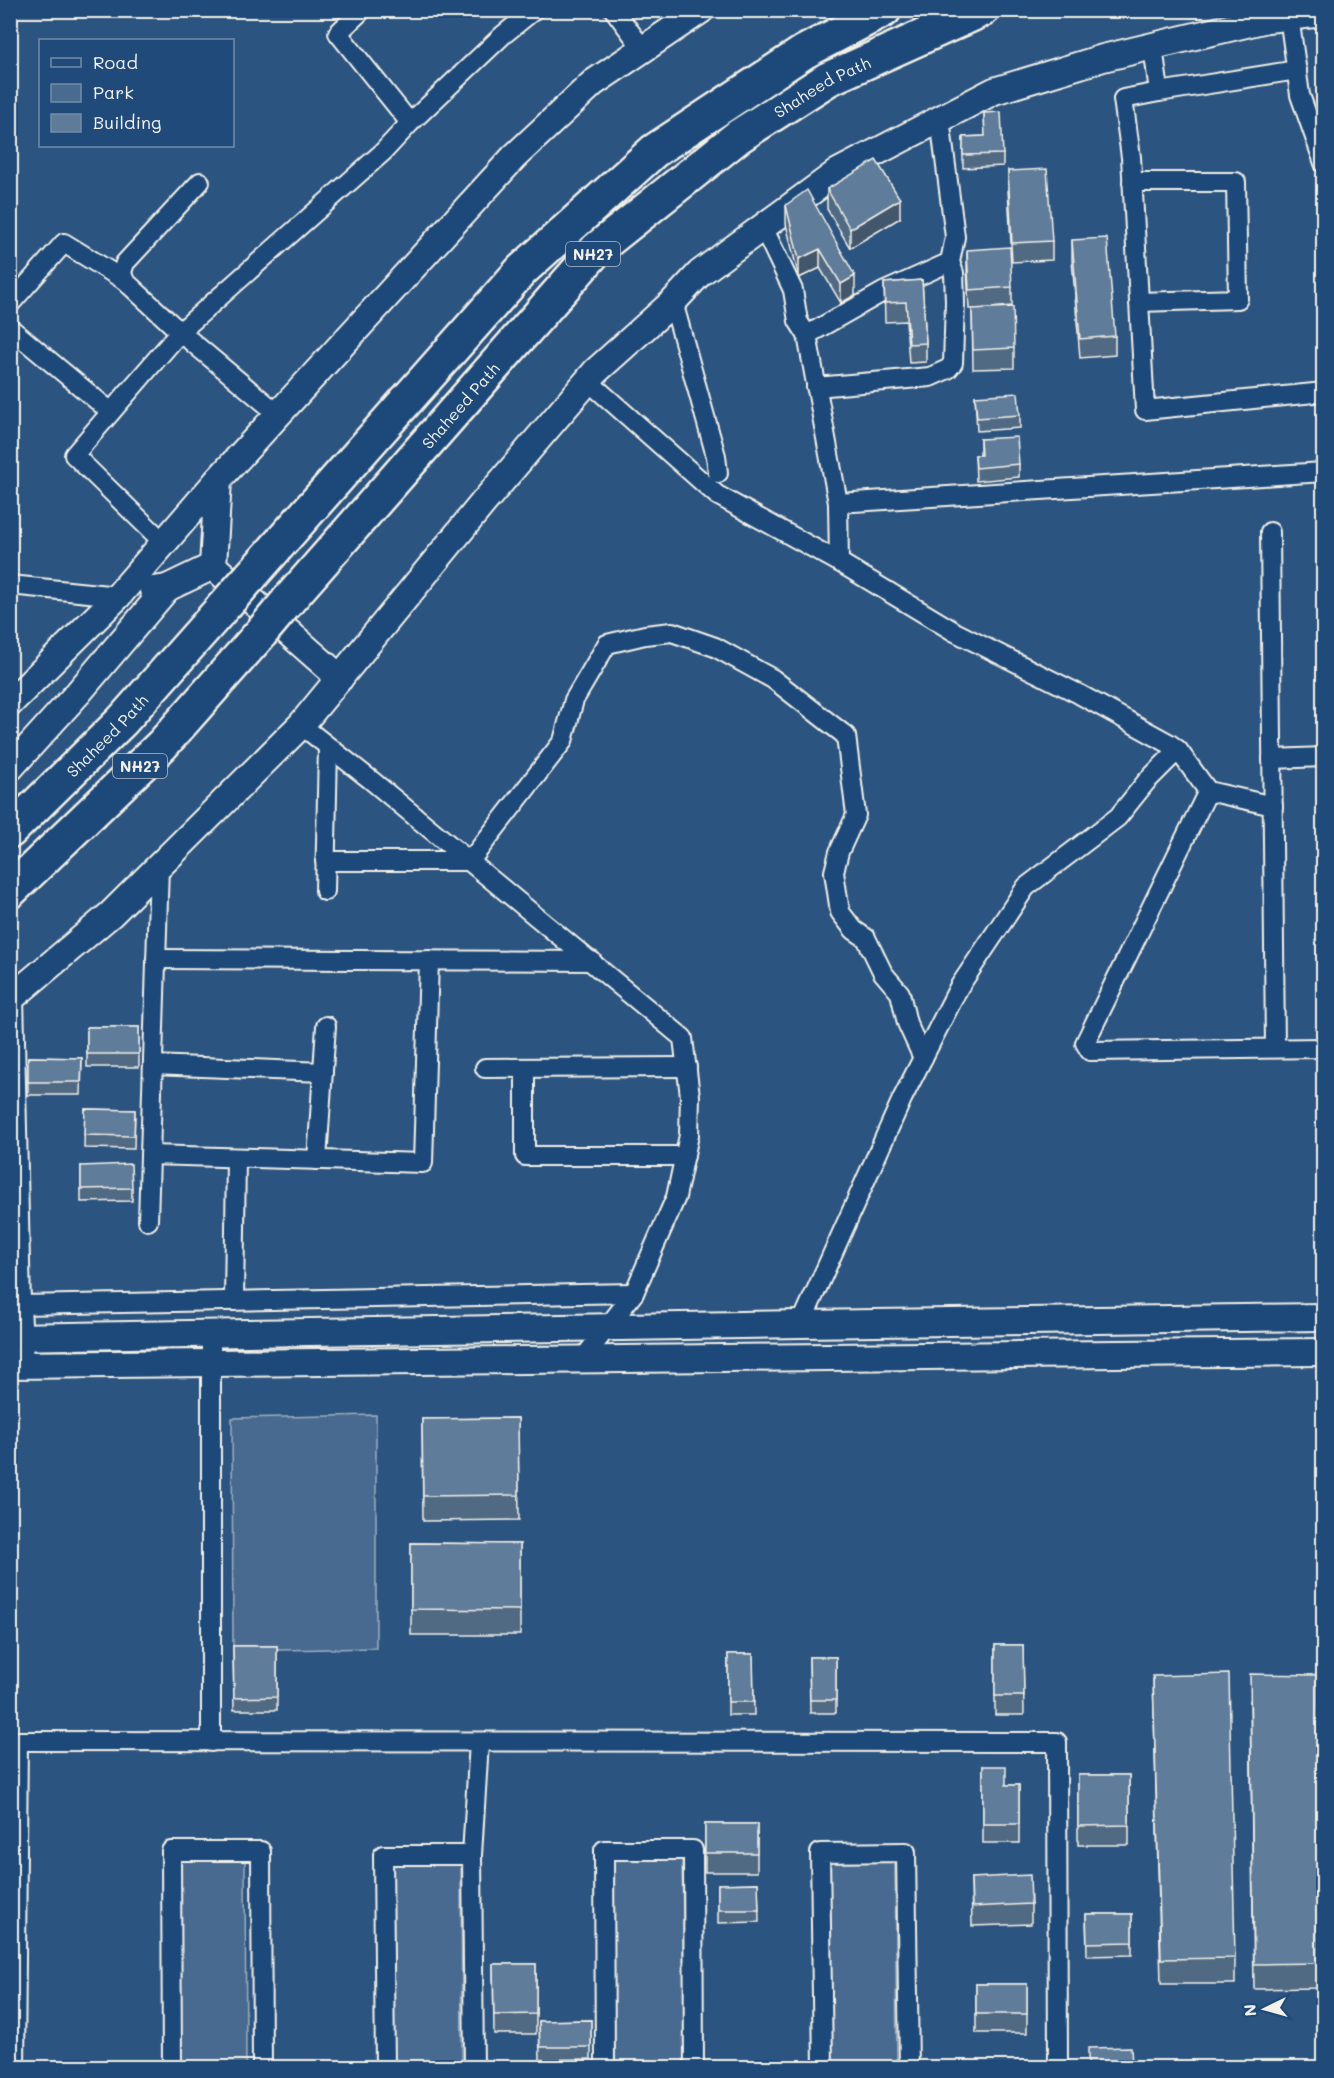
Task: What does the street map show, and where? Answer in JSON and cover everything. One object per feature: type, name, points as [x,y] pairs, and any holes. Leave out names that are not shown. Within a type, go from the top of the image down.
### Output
[{"type":"highway","name":"Shaheed Path","points":[[10,831],[122,721],[522,270],[654,151],[804,52],[885,10]]},
{"type":"highway","name":"Shaheed Path","points":[[10,891],[162,744],[597,249],[739,136],[828,79],[982,10]]},
{"type":"street","points":[[362,10],[338,33],[410,123]]},
{"type":"street","points":[[164,543],[74,455],[180,332],[383,152],[410,123],[503,35],[534,10]]},
{"type":"street","points":[[614,10],[643,49]]},
{"type":"street","points":[[10,703],[118,596],[218,480],[514,157],[593,83],[701,10]]},
{"type":"street","points":[[1323,12],[1267,19],[1103,58],[994,91],[838,172],[700,273],[673,302],[587,380],[301,725],[111,914],[12,997],[21,1305],[16,1337],[17,1365],[1323,1352]]},
{"type":"street","points":[[1289,16],[1300,95],[1323,163]]},
{"type":"street","points":[[1153,46],[1159,92]]},
{"type":"street","points":[[1296,70],[1123,99],[1132,182],[1145,410],[1323,392]]},
{"type":"street","points":[[816,387],[930,376],[948,369],[953,363],[954,273],[950,262],[955,237],[940,119]]},
{"type":"street","points":[[124,280],[122,272],[125,263],[200,182]]},
{"type":"street","points":[[1132,182],[1236,182],[1238,299],[1139,302]]},
{"type":"street","points":[[763,227],[793,290],[798,321],[807,334],[838,503],[839,562]]},
{"type":"street","points":[[10,304],[64,243],[124,280],[180,332],[278,414]]},
{"type":"street","points":[[807,334],[883,292],[950,262]]},
{"type":"street","points":[[673,302],[716,456],[718,473]]},
{"type":"street","points":[[10,328],[111,412]]},
{"type":"street","points":[[587,380],[717,495],[839,562],[955,632],[1079,694],[1170,744],[1178,750],[1208,791],[1273,806]]},
{"type":"street","points":[[838,503],[1323,471]]},
{"type":"street","points":[[213,566],[218,480]]},
{"type":"street","points":[[1269,532],[1275,1048]]},
{"type":"street","points":[[213,566],[340,678]]},
{"type":"street","points":[[10,585],[118,596],[167,588],[213,566]]},
{"type":"street","points":[[10,768],[167,588]]},
{"type":"street","points":[[470,861],[563,741],[574,700],[608,644],[645,635],[672,632],[714,647],[773,679],[846,736],[856,815],[839,852],[834,872],[840,912],[854,930],[866,938],[883,973],[900,993],[907,1023],[923,1058]]},
{"type":"street","points":[[74,640],[100,667]]},
{"type":"street","points":[[301,725],[470,861],[683,1038],[690,1096],[689,1135],[676,1197],[634,1293],[582,1360]]},
{"type":"street","points":[[325,891],[328,747]]},
{"type":"street","points":[[801,1324],[902,1099],[959,987],[1026,887],[1118,817],[1146,782],[1178,750]]},
{"type":"street","points":[[1272,759],[1323,757]]},
{"type":"street","points":[[1208,791],[1085,1043],[1090,1051],[1323,1048]]},
{"type":"street","points":[[325,861],[470,861]]},
{"type":"street","points":[[148,1221],[159,866]]},
{"type":"street","points":[[156,959],[592,961]]},
{"type":"street","points":[[150,1155],[423,1163],[429,960]]},
{"type":"street","points":[[317,1160],[326,1026]]},
{"type":"street","points":[[153,1065],[323,1072]]},
{"type":"street","points":[[485,1068],[687,1067]]},
{"type":"street","points":[[525,1068],[525,1156],[685,1156]]},
{"type":"street","points":[[234,1301],[236,1158]]},
{"type":"street","points":[[21,1305],[634,1293]]},
{"type":"street","points":[[16,1337],[742,1324],[1323,1317]]},
{"type":"street","points":[[742,1324],[742,1358]]},
{"type":"street","points":[[211,1333],[211,1742]]},
{"type":"street","points":[[15,2067],[14,1741],[1057,1742],[1058,2067]]},
{"type":"street","points":[[474,2067],[472,1855],[479,1742]]},
{"type":"street","points":[[605,2067],[604,1850],[693,1850],[694,2067]]},
{"type":"street","points":[[172,2067],[171,1851],[261,1851],[262,2067]]},
{"type":"street","points":[[822,2067],[820,1853],[906,1852],[909,2067]]},
{"type":"street","points":[[385,2067],[383,1855],[472,1855]]},
{"type":"green space","points":[[376,1415],[376,1648],[233,1651],[232,1418]]},
{"type":"green space","points":[[682,1855],[685,2067],[611,2067],[609,1859]]},
{"type":"green space","points":[[895,1858],[897,2067],[829,2067],[829,1859]]},
{"type":"green space","points":[[245,1859],[246,2067],[175,2068],[175,1861]]},
{"type":"green space","points":[[461,1859],[462,2067],[394,2067],[393,1861]]},
{"type":"building","points":[[1001,112],[1003,154],[963,155],[963,137],[985,136],[984,113]]},
{"type":"building","points":[[876,160],[900,199],[850,229],[827,189]]},
{"type":"building","points":[[1047,169],[1052,241],[1012,243],[1008,171]]},
{"type":"building","points":[[807,190],[855,276],[841,284],[820,249],[799,259],[786,205]]},
{"type":"building","points":[[1107,238],[1115,336],[1080,339],[1072,240]]},
{"type":"building","points":[[1010,247],[1012,287],[969,290],[967,250]]},
{"type":"building","points":[[922,280],[926,343],[909,344],[906,302],[885,303],[884,283]]},
{"type":"building","points":[[1013,307],[1014,348],[973,350],[972,309]]},
{"type":"building","points":[[1018,393],[1020,415],[977,418],[975,396]]},
{"type":"building","points":[[1017,437],[1019,464],[976,468],[975,455],[981,455],[980,439]]},
{"type":"building","points":[[87,1027],[139,1027],[139,1054],[87,1054]]},
{"type":"building","points":[[28,1057],[82,1058],[81,1082],[28,1082]]},
{"type":"building","points":[[85,1109],[135,1110],[134,1136],[84,1135]]},
{"type":"building","points":[[131,1164],[132,1188],[81,1189],[81,1166]]},
{"type":"building","points":[[518,1418],[519,1495],[423,1496],[422,1419]]},
{"type":"building","points":[[411,1543],[520,1544],[520,1610],[411,1609]]},
{"type":"building","points":[[995,1645],[1023,1645],[1024,1696],[995,1696]]},
{"type":"building","points":[[233,1646],[277,1646],[277,1697],[234,1698]]},
{"type":"building","points":[[728,1654],[753,1654],[754,1702],[728,1702]]},
{"type":"building","points":[[809,1657],[836,1657],[836,1700],[810,1700]]},
{"type":"building","points":[[1229,1674],[1235,1958],[1161,1959],[1153,1676]]},
{"type":"building","points":[[1250,1674],[1319,1675],[1321,1963],[1254,1964]]},
{"type":"building","points":[[983,1766],[1006,1766],[1006,1785],[1019,1785],[1019,1824],[983,1824]]},
{"type":"building","points":[[1078,1775],[1129,1775],[1129,1825],[1078,1826]]},
{"type":"building","points":[[705,1824],[757,1824],[757,1853],[705,1853]]},
{"type":"building","points":[[1030,1875],[1031,1904],[972,1907],[971,1878]]},
{"type":"building","points":[[758,1883],[759,1910],[718,1910],[718,1884]]},
{"type":"building","points":[[1086,1914],[1132,1914],[1132,1942],[1087,1943]]},
{"type":"building","points":[[493,1964],[536,1964],[536,2014],[494,2015]]},
{"type":"building","points":[[976,1984],[1027,1984],[1027,2014],[976,2014]]},
{"type":"building","points":[[591,2020],[591,2047],[540,2047],[539,2021]]},
{"type":"building","points":[[1131,2047],[1132,2067],[1088,2067],[1088,2048]]}]
